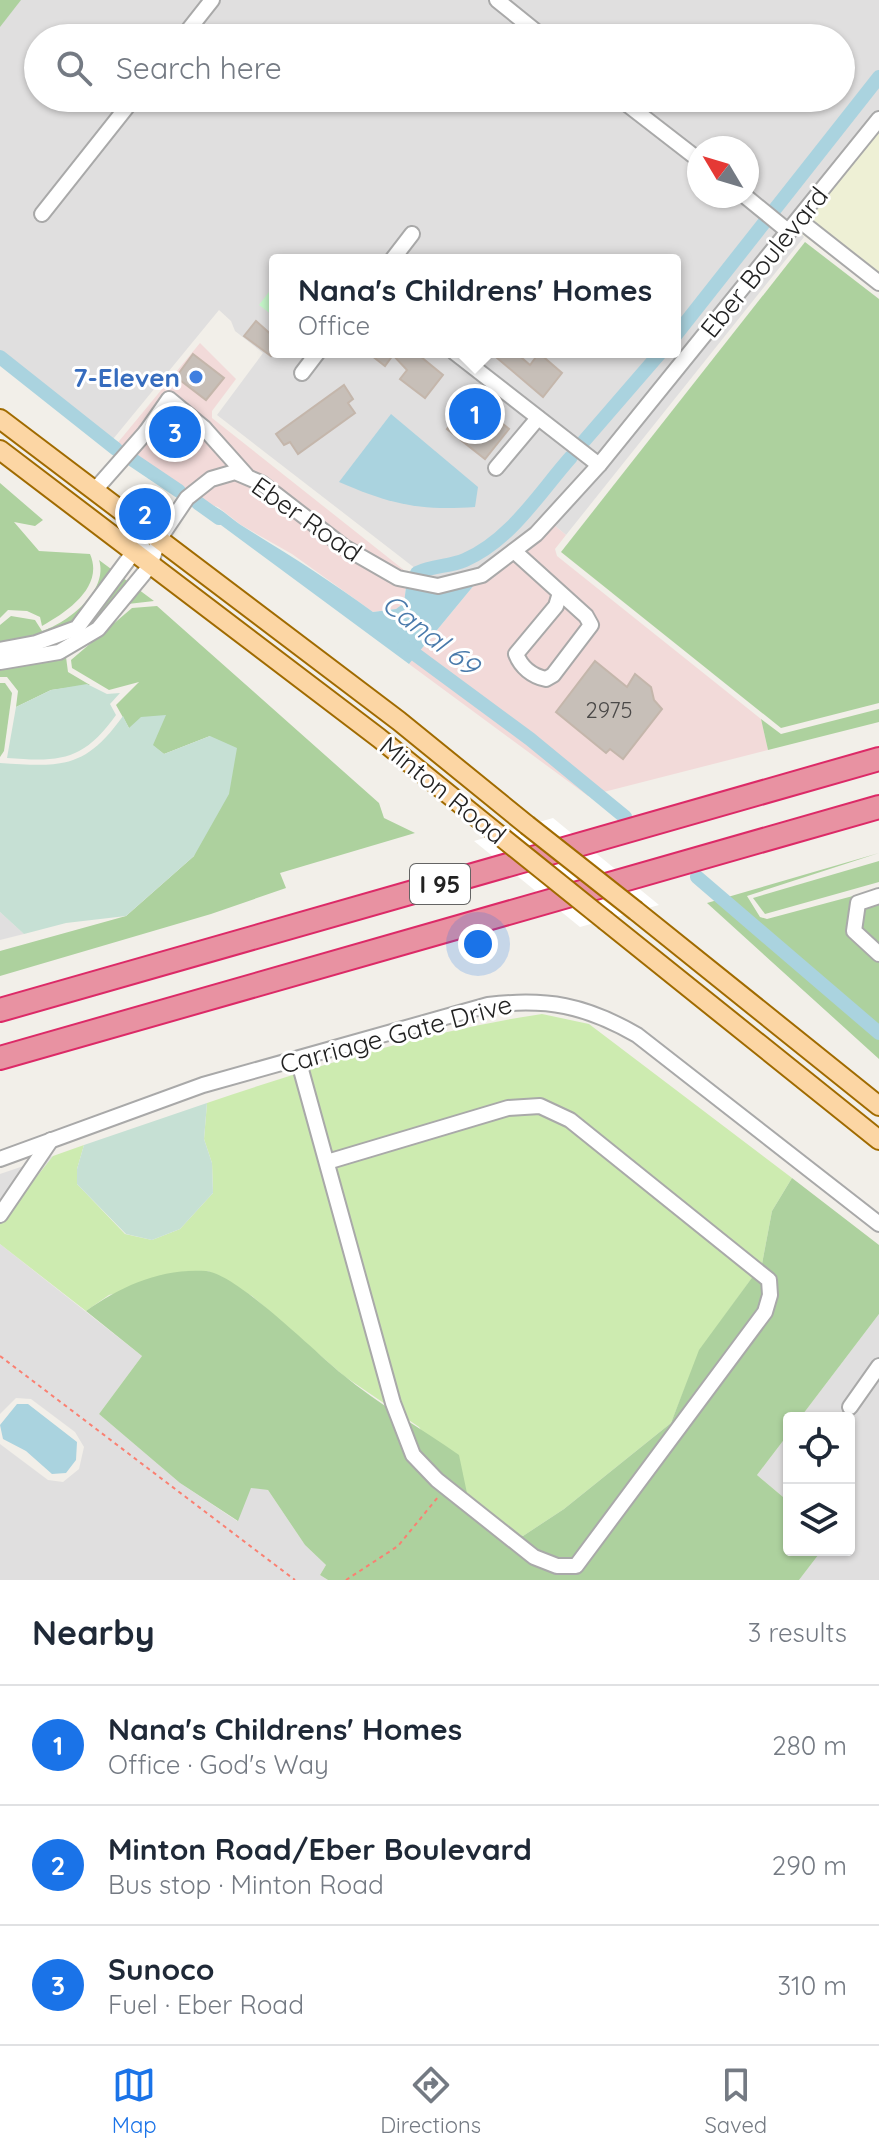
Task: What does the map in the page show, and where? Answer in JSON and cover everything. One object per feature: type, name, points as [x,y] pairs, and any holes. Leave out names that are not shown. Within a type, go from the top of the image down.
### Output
[{"type":"highway","name":"I 95","points":[[0,1010],[879,759]]},
{"type":"highway","name":"I 95","points":[[0,1058],[879,807]]},
{"type":"main road","name":"Minton Road","points":[[0,419],[399,721],[879,1106]]},
{"type":"main road","name":"Minton Road","points":[[0,450],[379,738],[879,1140]]},
{"type":"street","points":[[193,24],[212,0]]},
{"type":"street","points":[[497,0],[527,24]]},
{"type":"street","points":[[42,214],[123,112]]},
{"type":"street","points":[[637,112],[687,151]]},
{"type":"street","name":"Eber Boulevard","points":[[482,575],[536,534],[599,465],[786,229],[799,220],[879,119]]},
{"type":"street","points":[[759,207],[786,229]]},
{"type":"street","points":[[799,220],[879,283]]},
{"type":"street","points":[[397,254],[412,234]]},
{"type":"street","points":[[302,373],[313,358]]},
{"type":"street","points":[[462,358],[599,465]]},
{"type":"street","points":[[94,491],[146,432],[169,399],[204,428],[246,475]]},
{"type":"street","points":[[496,468],[538,418]]},
{"type":"street","points":[[146,432],[180,450],[204,428]]},
{"type":"street","name":"Eber Road","points":[[150,566],[158,541],[200,485],[235,472],[246,475],[344,547],[398,578],[438,586],[482,575]]},
{"type":"street","name":"Eber Road","points":[[133,553],[158,541]]},
{"type":"street","points":[[514,551],[560,593],[591,625],[553,675],[546,679],[537,677],[525,668],[516,654],[556,606],[560,593]]},
{"type":"street","points":[[0,662],[36,649],[77,628],[133,553]]},
{"type":"street","points":[[0,650],[59,652],[98,629],[150,566]]},
{"type":"street","points":[[877,949],[854,931],[858,903],[879,896]]},
{"type":"street","name":"Carriage Gate Drive","points":[[0,1159],[176,1094],[488,1005],[529,1000],[570,1006],[609,1019],[637,1035],[879,1224]]},
{"type":"street","points":[[298,1059],[393,1403],[413,1455],[446,1487],[534,1557],[557,1566],[576,1566],[765,1312],[770,1295],[769,1280],[570,1120],[540,1106],[508,1108],[327,1162]]},
{"type":"street","points":[[0,1215],[51,1140]]},
{"type":"street","points":[[850,1407],[879,1366]]},
{"type":"path","points":[[0,1356],[295,1580]]},
{"type":"path","points":[[346,1580],[398,1546],[446,1487]]},
{"type":"shaded area","points":[[0,0],[879,0],[879,119],[536,534],[482,575],[438,586],[217,415],[263,353],[235,331],[231,321],[219,310],[109,444],[0,357]]},
{"type":"shaded area","points":[[800,232],[804,237],[566,535],[554,525],[604,470]]},
{"type":"shaded area","points":[[200,343],[236,379],[212,411],[212,418],[409,574],[348,541],[249,469],[232,466],[209,472],[180,495],[115,446]]},
{"type":"shaded area","points":[[236,480],[258,489],[363,567],[406,587],[404,603],[396,609],[373,612],[292,554],[241,525],[218,507],[208,504],[202,511],[192,504],[215,485]]},
{"type":"shaded area","points":[[554,525],[566,535],[555,549],[557,556],[761,719],[768,750],[588,796],[409,664],[475,584],[490,580]]},
{"type":"shaded area","points":[[0,912],[24,934],[0,940]]},
{"type":"shaded area","points":[[53,1156],[0,1223],[0,1174]]},
{"type":"shaded area","points":[[0,1244],[142,1356],[99,1414],[180,1483],[237,1521],[251,1487],[268,1490],[305,1545],[326,1565],[320,1575],[328,1580],[0,1580],[0,1444],[48,1480],[63,1482],[79,1469],[84,1447],[75,1432],[31,1399],[16,1398],[0,1414]]},
{"type":"shaded area","points":[[879,1314],[879,1580],[799,1580],[817,1556],[855,1556],[855,1412],[805,1412]]},
{"type":"shaded area","points":[[783,1441],[783,1497],[757,1475]]},
{"type":"green space","points":[[0,0],[21,0],[0,27]]},
{"type":"green space","points":[[879,131],[879,292],[799,232]]},
{"type":"green space","points":[[805,242],[879,299],[879,703],[781,728],[561,552]]},
{"type":"green space","points":[[269,292],[269,312],[259,305]]},
{"type":"green space","points":[[0,483],[43,520],[35,526],[14,522],[39,551],[90,554],[93,566],[88,587],[73,605],[42,626],[40,617],[27,611],[8,610],[0,618]]},
{"type":"green space","points":[[99,560],[154,601],[128,604],[66,657],[68,672],[90,685],[51,690],[16,707],[18,691],[7,677],[0,677],[0,625],[11,616],[35,620],[42,631],[63,621],[92,594],[98,583]]},
{"type":"green space","points":[[157,606],[379,803],[384,818],[415,833],[280,873],[286,888],[211,914],[0,976],[0,951],[126,916],[194,856],[210,736],[164,754],[129,728],[116,705],[139,682],[109,690],[72,668],[71,660],[132,608]]},
{"type":"green space","points":[[0,683],[5,683],[12,693],[4,751],[0,757]]},
{"type":"green space","points":[[87,684],[107,694],[120,693],[110,704],[116,715],[93,742],[81,750],[57,758],[7,758],[16,707],[51,690]]},
{"type":"green space","points":[[879,709],[879,722],[768,750],[761,719],[781,734]]},
{"type":"green space","points":[[166,715],[153,745],[164,754],[210,736],[237,748],[229,794],[194,856],[126,916],[66,923],[24,934],[0,912],[0,763],[40,765],[70,761],[96,746],[123,716],[129,728],[141,717]]},
{"type":"green space","points":[[879,853],[747,896],[760,917],[767,919],[879,889],[879,1059],[707,903]]},
{"type":"green space","points":[[879,861],[879,882],[765,914],[753,898]]},
{"type":"green space","points":[[542,1014],[589,1024],[792,1178],[772,1211],[762,1264],[700,1350],[671,1423],[564,1509],[523,1536],[488,1528],[419,1427],[344,1376],[252,1296],[208,1271],[109,1295],[86,1311],[0,1244],[0,1223],[53,1156],[84,1145],[77,1169],[77,1184],[125,1234],[152,1240],[180,1229],[213,1193],[212,1163],[204,1139],[207,1103],[414,1040]]},
{"type":"green space","points":[[207,1103],[204,1139],[212,1163],[213,1193],[180,1229],[152,1240],[126,1234],[77,1184],[77,1169],[84,1145]]},
{"type":"green space","points":[[792,1178],[879,1245],[879,1314],[805,1412],[783,1412],[783,1441],[757,1475],[783,1497],[783,1556],[817,1556],[799,1580],[328,1580],[320,1575],[326,1565],[305,1545],[268,1490],[251,1488],[238,1521],[180,1483],[99,1414],[142,1356],[86,1311],[142,1280],[173,1272],[206,1271],[220,1275],[276,1315],[356,1385],[459,1455],[468,1498],[488,1527],[523,1536],[564,1509],[671,1423],[699,1350],[762,1264],[772,1211]]},
{"type":"water","points":[[391,414],[478,487],[475,507],[421,507],[374,496],[339,482]]},
{"type":"water","points":[[208,504],[373,612],[396,609],[404,603],[406,587],[440,593],[475,584],[409,664],[202,511]]},
{"type":"water","points":[[17,1404],[28,1404],[77,1442],[76,1460],[66,1473],[52,1474],[26,1451],[3,1439],[0,1425]]},
{"type":"pier","points":[[553,818],[659,905],[580,927],[474,841]]},
{"type":"building","points":[[256,321],[269,333],[269,355],[244,336]]},
{"type":"building","points":[[193,354],[224,378],[206,400],[176,377]]},
{"type":"building","points":[[375,358],[391,358],[385,366]]},
{"type":"building","points":[[396,358],[422,358],[443,375],[425,398],[400,379],[407,370]]},
{"type":"building","points":[[497,358],[522,358],[530,365],[535,358],[545,358],[562,373],[543,397]]},
{"type":"building","points":[[344,385],[353,399],[348,403],[355,413],[298,454],[290,442],[284,445],[276,434]]},
{"type":"building","points":[[472,398],[509,429],[485,459],[447,429]]},
{"type":"building","points":[[169,417],[186,431],[179,437],[162,426]]},
{"type":"building","points":[[595,661],[627,687],[635,674],[651,687],[654,700],[662,709],[623,759],[610,749],[606,753],[556,712]]},
{"type":"waterway","points":[[855,107],[879,77]]},
{"type":"waterway","points":[[681,328],[851,112]]},
{"type":"waterway","name":"Canal 69","points":[[0,357],[116,449]]},
{"type":"waterway","points":[[584,441],[656,358]]},
{"type":"waterway","points":[[417,573],[465,560],[496,541],[571,457]]},
{"type":"waterway","name":"Canal 69","points":[[133,460],[179,491]]},
{"type":"waterway","name":"Canal 69","points":[[198,503],[219,518]]},
{"type":"waterway","name":"Canal 69","points":[[404,646],[530,739],[625,817]]},
{"type":"waterway","name":"Canal 69","points":[[697,877],[879,1033]]},
{"type":"place","name":"7-Eleven","points":[[196,377]]},
{"type":"place","name":"Nana's Childrens' Homes","points":[[475,414]]},
{"type":"place","name":"Sunoco","points":[[175,432]]},
{"type":"place","name":"Minton Road/Eber Boulevard","points":[[145,514]]}]
